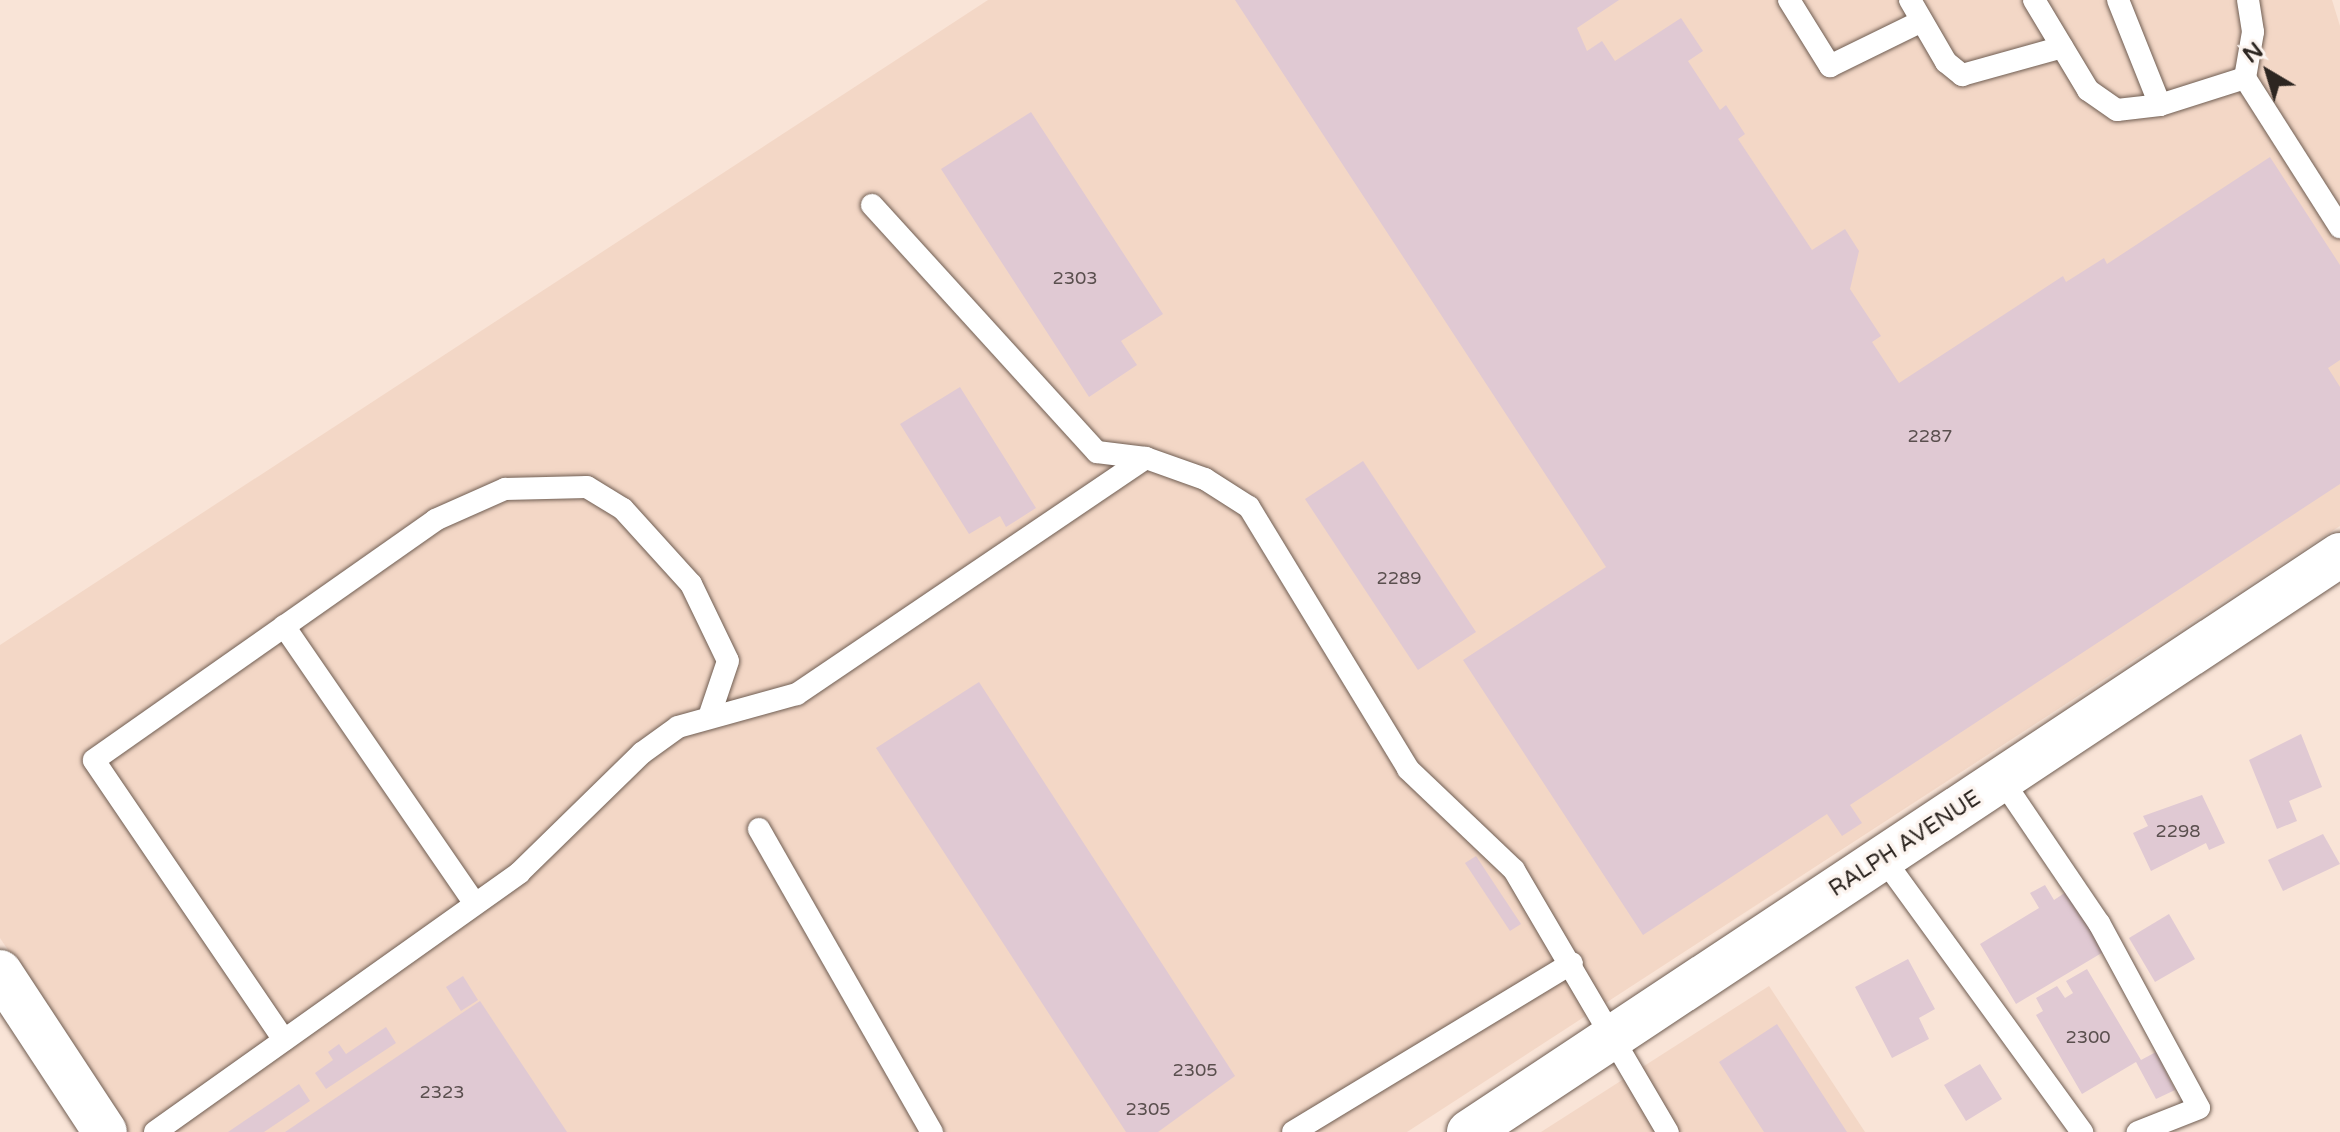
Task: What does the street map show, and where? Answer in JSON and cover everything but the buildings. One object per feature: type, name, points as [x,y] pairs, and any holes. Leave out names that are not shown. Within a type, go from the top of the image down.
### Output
[{"type":"street","name":"RALPH AVENUE","points":[[1469,1132],[2340,555]]},
{"type":"street","points":[[0,972],[105,1132]]},
{"type":"lane","points":[[1789,0],[1830,66],[1922,21]]},
{"type":"lane","points":[[1910,0],[1962,75],[2062,47]]},
{"type":"lane","points":[[2034,0],[2101,104],[2117,110],[2160,105],[2245,78]]},
{"type":"lane","points":[[2118,0],[2160,105]]},
{"type":"lane","points":[[2248,0],[2253,32],[2245,78],[2340,227]]},
{"type":"lane","points":[[872,205],[1097,452],[1146,458],[1205,479],[1249,507],[1408,769],[1514,870],[1617,1036],[1668,1132]]},
{"type":"lane","points":[[155,1132],[519,873],[642,753],[709,717],[797,694],[1146,458]]},
{"type":"lane","points":[[284,1040],[94,760],[435,520],[505,489],[587,487],[623,509],[691,584],[728,661],[709,717]]},
{"type":"lane","points":[[284,626],[475,904]]},
{"type":"lane","points":[[2002,780],[2099,923],[2199,1108],[2138,1132]]},
{"type":"lane","points":[[759,829],[932,1132]]},
{"type":"lane","points":[[1883,858],[2082,1132]]},
{"type":"lane","points":[[1293,1132],[1572,963]]},
{"type":"shaded area","points":[[988,0],[2332,0],[2340,26],[2340,526],[1407,1132],[129,1132],[0,938],[0,645]]},
{"type":"shaded area","points":[[1769,986],[1865,1132],[1541,1132]]}]
